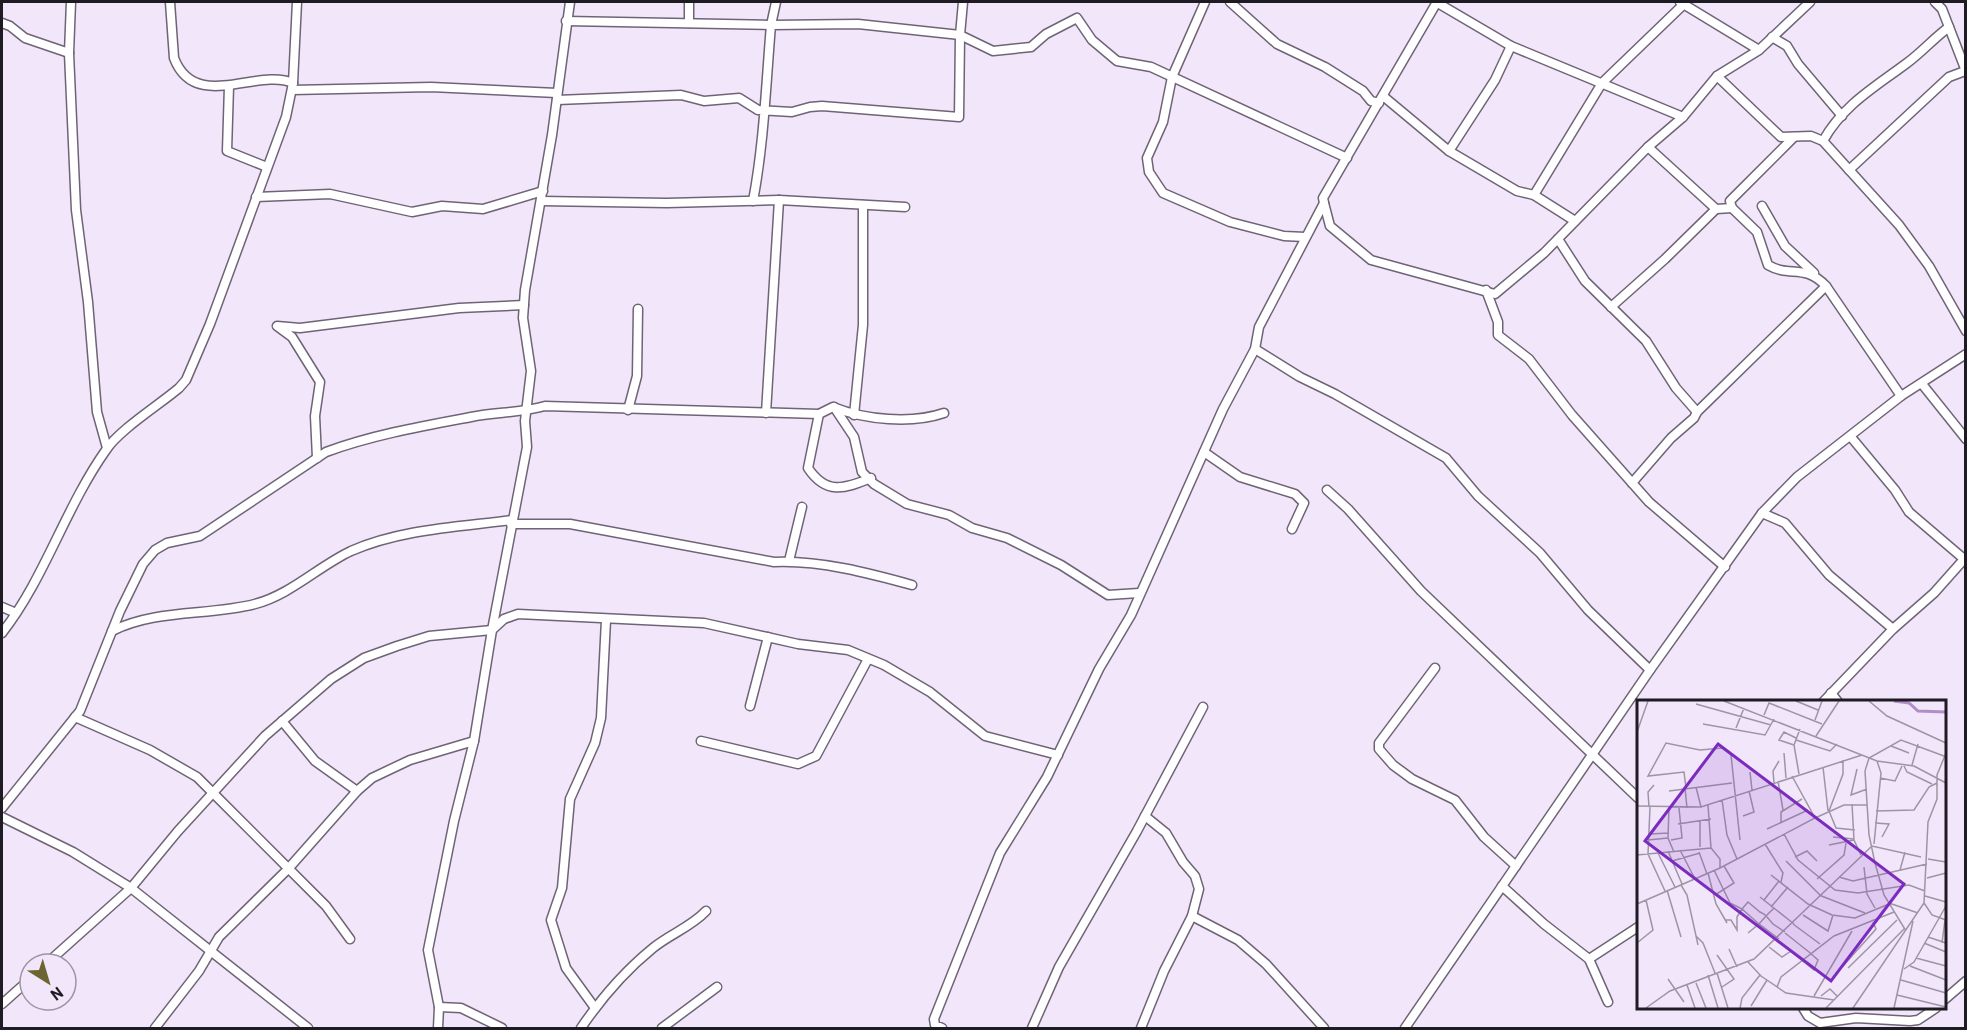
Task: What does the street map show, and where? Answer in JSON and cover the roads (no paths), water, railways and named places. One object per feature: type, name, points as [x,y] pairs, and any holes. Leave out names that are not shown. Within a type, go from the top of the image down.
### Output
[{"type":"street","points":[[71,2],[69,53],[76,210],[88,302],[97,411],[107,448]]},
{"type":"street","points":[[170,2],[172,50],[176,65],[197,83],[229,86],[276,78],[292,87],[431,87],[557,96],[681,95],[704,101],[733,97],[752,108],[764,111],[792,112],[810,106],[822,106],[959,117],[960,34],[963,2]]},
{"type":"street","points":[[2,633],[16,613],[76,498],[107,448],[186,380],[210,324],[286,117],[292,87],[297,2]]},
{"type":"street","points":[[438,1029],[439,1007],[428,950],[454,821],[474,741],[492,630],[527,447],[526,412],[531,371],[523,318],[524,305],[570,2]]},
{"type":"street","points":[[689,2],[689,23]]},
{"type":"street","points":[[753,201],[763,148],[771,25],[776,2]]},
{"type":"street","points":[[1205,2],[1172,77],[1163,122],[1147,158],[1153,181],[1163,193],[1230,222],[1284,236],[1305,237]]},
{"type":"street","points":[[1230,2],[1277,44],[1325,67],[1363,91],[1371,101],[1381,99],[1449,151],[1517,191],[1534,195],[1575,221]]},
{"type":"street","points":[[1683,117],[1511,46],[1437,2],[1323,198],[1330,226],[1371,260],[1464,288],[1486,290],[1495,294],[1558,239],[1648,147],[1683,117],[1717,76],[1759,50],[1810,2]]},
{"type":"street","points":[[1849,170],[1949,76],[1965,71],[1942,9],[1935,2]]},
{"type":"street","points":[[1534,195],[1602,83],[1682,3],[1759,50]]},
{"type":"street","points":[[566,21],[771,25],[858,24],[960,34],[993,51],[1030,47],[1046,34],[1077,18],[1092,40],[1117,60],[1151,67],[1347,158]]},
{"type":"street","points":[[2,23],[26,38],[69,53]]},
{"type":"street","points":[[1822,141],[1850,104],[1881,84],[1891,73],[1907,63],[1949,27]]},
{"type":"street","points":[[1772,37],[1787,46],[1798,64],[1842,116]]},
{"type":"street","points":[[1449,151],[1495,80],[1511,46]]},
{"type":"street","points":[[1717,76],[1781,137],[1811,136],[1822,141],[1899,225],[1929,266],[1965,331]]},
{"type":"street","points":[[229,86],[227,151],[267,167]]},
{"type":"street","points":[[1795,137],[1730,201],[1731,208],[1757,232],[1768,265],[1816,276]]},
{"type":"street","points":[[1648,147],[1716,209]]},
{"type":"street","points":[[256,197],[330,194],[412,212],[451,206],[483,209],[543,190]]},
{"type":"street","points":[[541,201],[667,203],[779,200],[905,207]]},
{"type":"street","points":[[766,413],[779,200]]},
{"type":"street","points":[[937,1027],[933,1019],[1000,853],[1058,755],[1099,669],[1131,615],[1223,409],[1255,349],[1260,327],[1324,202]]},
{"type":"street","points":[[854,415],[863,325],[863,205]]},
{"type":"street","points":[[1762,206],[1785,246],[1826,286],[1901,396]]},
{"type":"street","points":[[1611,307],[1716,209],[1731,208]]},
{"type":"street","points":[[1558,239],[1585,281],[1646,341],[1676,388],[1697,412]]},
{"type":"street","points":[[1632,483],[1671,438],[1694,418],[1697,412],[1826,286]]},
{"type":"street","points":[[1486,290],[1498,322],[1498,335],[1529,359],[1572,415],[1649,502],[1725,567]]},
{"type":"street","points":[[317,458],[315,416],[320,382],[292,337],[277,326],[300,328],[459,308],[524,305]]},
{"type":"street","points":[[628,410],[637,376],[638,309]]},
{"type":"street","points":[[1255,349],[1300,377],[1335,394],[1446,458],[1478,496],[1539,553],[1588,610],[1650,670]]},
{"type":"street","points":[[1405,1029],[1650,670],[1762,513],[1797,477],[1901,396],[1965,354]]},
{"type":"street","points":[[1922,384],[1965,439]]},
{"type":"street","points":[[2,808],[75,717],[88,695],[112,631],[143,564],[155,550],[167,543],[206,532],[317,458],[347,445],[474,416],[526,412],[545,406],[819,414],[833,407],[854,415],[927,419],[944,413]]},
{"type":"street","points":[[833,407],[854,437],[862,472],[871,478],[874,484],[907,504],[949,515],[972,528],[1007,538],[1061,565],[1108,595],[1139,593]]},
{"type":"street","points":[[819,414],[808,468],[818,482],[834,487],[850,487],[871,478]]},
{"type":"street","points":[[1851,436],[1895,490],[1909,512],[1962,560],[1965,571]]},
{"type":"street","points":[[1204,452],[1240,477],[1302,498],[1304,503],[1292,529]]},
{"type":"street","points":[[1327,490],[1348,509],[1420,591],[1637,797]]},
{"type":"street","points":[[789,561],[802,507]]},
{"type":"street","points":[[1762,513],[1785,523],[1829,575],[1893,629]]},
{"type":"street","points":[[112,631],[142,619],[255,604],[349,552],[375,542],[418,532],[512,522],[570,524],[774,562],[789,561],[875,574],[912,585]]},
{"type":"street","points":[[1825,700],[1893,629],[1934,593],[1962,560]]},
{"type":"street","points":[[2,607],[16,613]]},
{"type":"street","points":[[59,952],[131,888],[265,736],[331,679],[364,658],[429,636],[492,630],[504,619],[518,614],[704,623],[798,644],[837,647],[884,665],[930,692],[985,736],[1058,755]]},
{"type":"street","points":[[595,1008],[566,968],[551,920],[562,888],[570,800],[595,743],[601,718],[606,620]]},
{"type":"street","points":[[750,706],[768,637]]},
{"type":"street","points":[[701,741],[788,763],[798,764],[816,756],[868,659]]},
{"type":"street","points":[[1435,668],[1379,743],[1379,749],[1393,765],[1412,779],[1455,800],[1484,837],[1516,866]]},
{"type":"street","points":[[1831,693],[1836,700]]},
{"type":"street","points":[[1032,1029],[1059,967],[1145,816],[1203,707]]},
{"type":"street","points":[[75,717],[150,750],[197,777],[326,906],[350,939]]},
{"type":"street","points":[[282,721],[315,761],[357,791]]},
{"type":"street","points":[[155,1029],[199,971],[219,937],[288,869],[357,791],[372,778],[410,760],[474,741]]},
{"type":"street","points":[[1141,1029],[1164,971],[1192,916],[1199,889],[1195,876],[1183,862],[1166,833],[1145,816]]},
{"type":"street","points":[[3,819],[73,852],[131,888],[308,1029]]},
{"type":"street","points":[[1502,886],[1544,924],[1589,959],[1608,1002]]},
{"type":"street","points":[[581,1029],[595,1008],[654,947],[697,921],[706,911]]},
{"type":"street","points":[[1192,916],[1245,946],[1266,964],[1324,1029]]},
{"type":"street","points":[[1589,959],[1637,928]]},
{"type":"street","points":[[1946,998],[1965,981]]},
{"type":"street","points":[[662,1029],[717,987]]},
{"type":"street","points":[[2,1004],[18,990]]},
{"type":"street","points":[[439,1007],[461,1008],[502,1029]]},
{"type":"street","points":[[1804,1009],[1808,1016],[1820,1023],[1856,1018],[1910,1021],[1918,1020],[1934,1009]]}]
